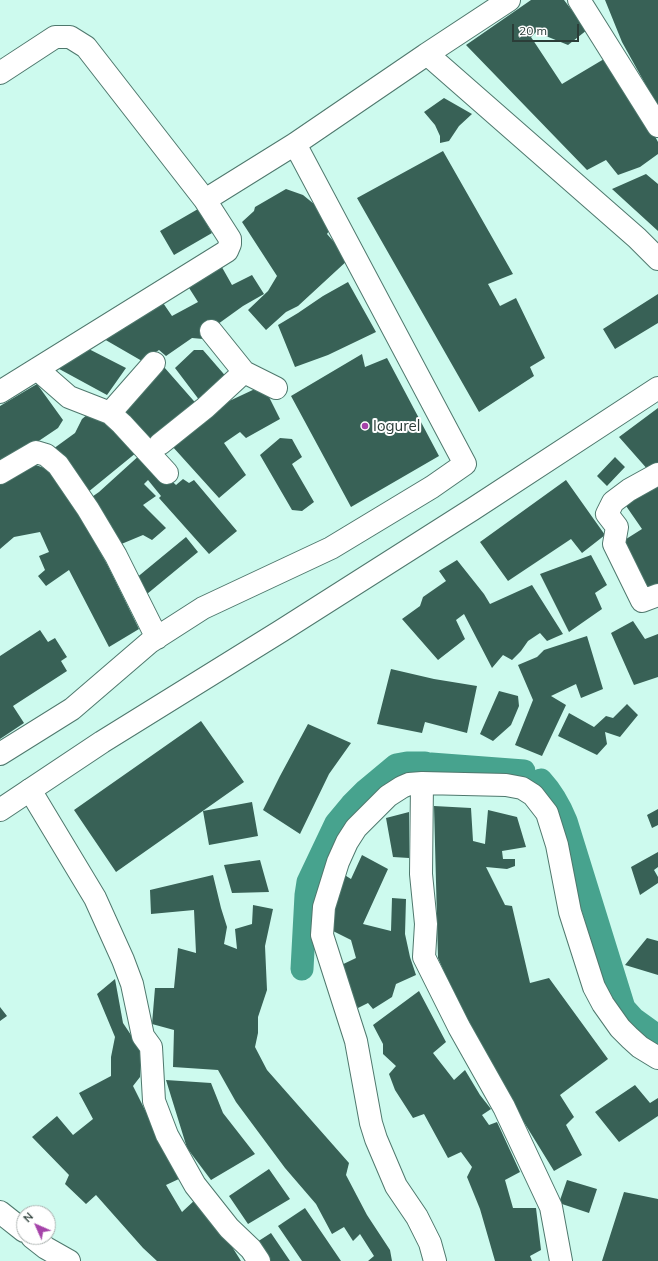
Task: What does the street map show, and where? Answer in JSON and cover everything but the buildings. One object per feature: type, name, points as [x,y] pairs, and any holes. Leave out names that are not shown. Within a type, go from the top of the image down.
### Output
[{"type":"street","points":[[205,200],[294,144],[509,0]]},
{"type":"street","points":[[580,0],[658,126]]},
{"type":"street","points":[[0,73],[55,37],[70,37],[86,47],[205,200],[230,239],[230,244],[227,250],[0,392]]},
{"type":"street","points":[[427,54],[637,238],[658,259]]},
{"type":"street","points":[[0,754],[72,709],[150,642],[204,608],[331,548],[432,487],[465,464],[294,144]]},
{"type":"street","points":[[211,331],[244,372],[276,388]]},
{"type":"street","points":[[110,412],[154,363]]},
{"type":"street","points":[[37,369],[69,396],[110,412],[167,473]]},
{"type":"street","points":[[160,444],[205,408],[244,372]]},
{"type":"street","points":[[0,810],[102,742],[459,517],[658,388]]},
{"type":"street","points":[[0,472],[36,452],[46,455],[58,465],[88,509],[116,556],[157,638]]},
{"type":"street","points":[[658,474],[629,490],[614,502],[607,514],[617,528],[614,544],[642,601],[658,595]]},
{"type":"street","points":[[435,1261],[430,1243],[417,1217],[396,1186],[376,1139],[371,1123],[356,1041],[322,935],[326,901],[338,862],[347,842],[356,828],[388,796],[410,784],[422,783],[506,785],[522,788],[533,795],[547,813],[556,845],[570,912],[594,986],[603,1004],[620,1028],[640,1047],[658,1058]]},
{"type":"street","points":[[422,783],[420,874],[426,924],[424,957],[504,1107],[548,1200],[551,1207],[561,1261]]},
{"type":"street","points":[[30,790],[95,898],[124,960],[132,984],[143,1036],[152,1048],[154,1101],[167,1135],[195,1185],[229,1228],[251,1249],[259,1261]]},
{"type":"street","points":[[0,1212],[16,1225]]},
{"type":"street","points":[[42,1245],[69,1261]]},
{"type":"waterway","points":[[302,969],[308,882],[336,823],[366,790],[396,765],[407,763],[425,763]]},
{"type":"waterway","points":[[431,764],[524,771]]},
{"type":"waterway","points":[[541,780],[549,789],[566,821],[624,1008],[634,1019],[658,1036]]},
{"type":"place","name":"Iogurel","points":[[365,426]]}]
